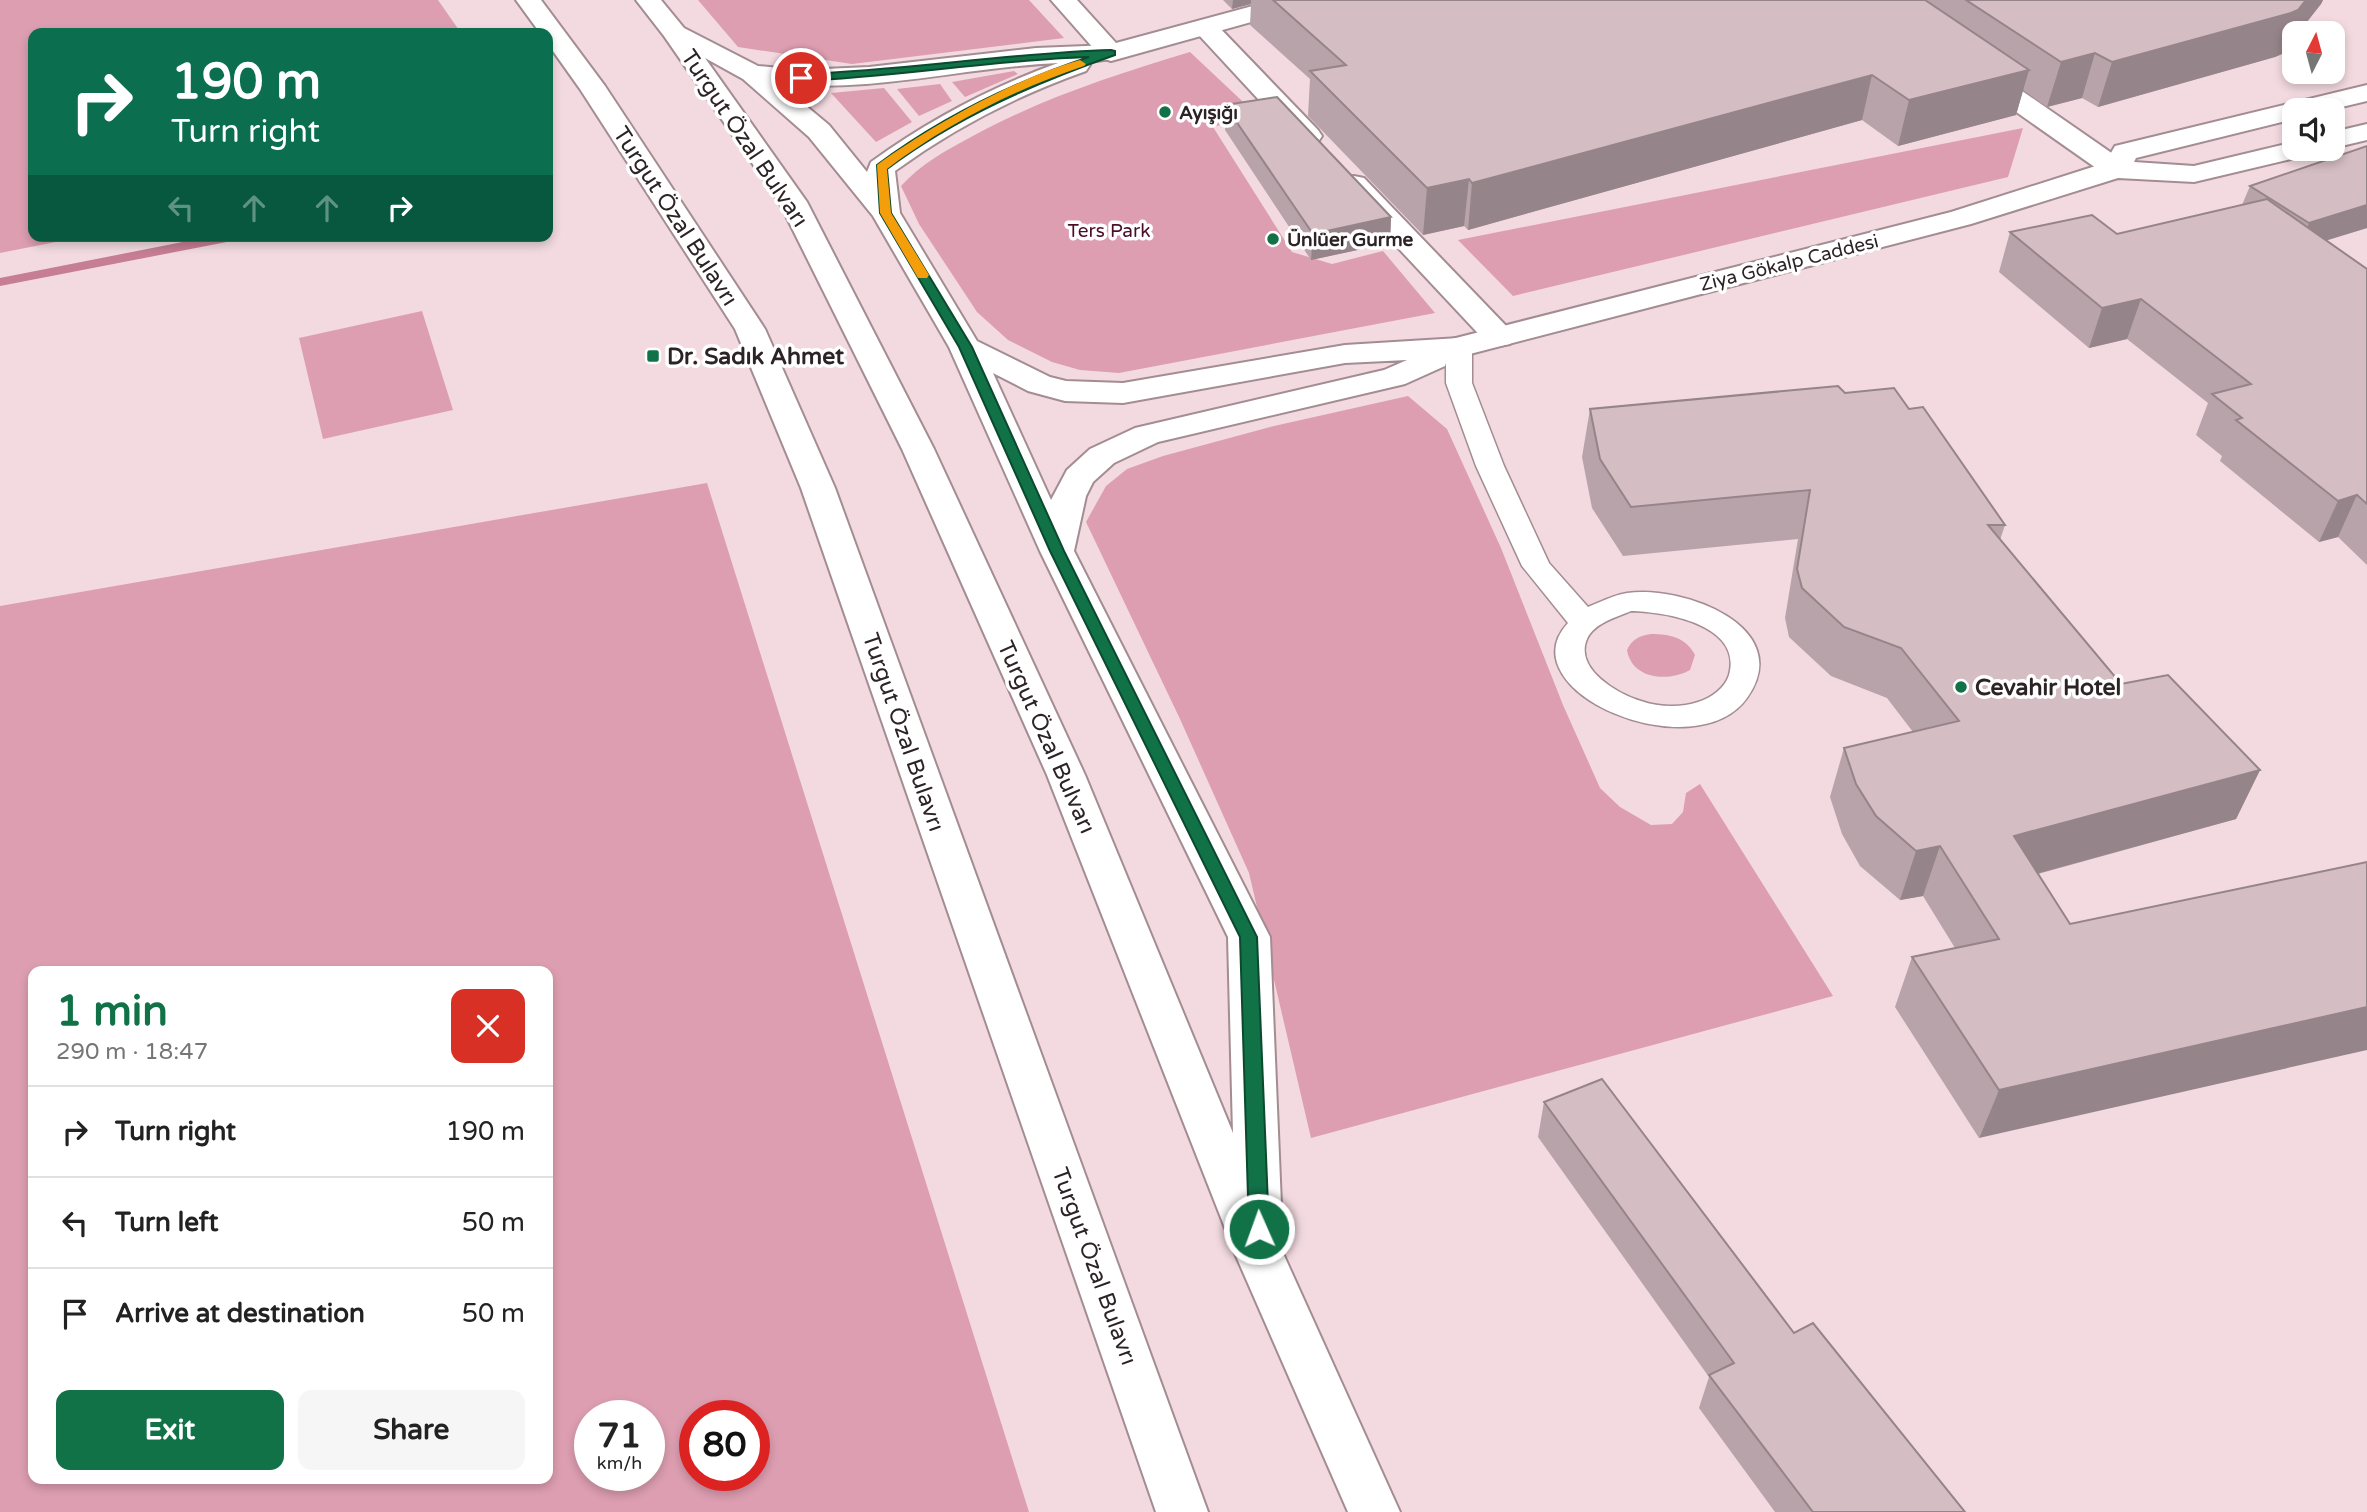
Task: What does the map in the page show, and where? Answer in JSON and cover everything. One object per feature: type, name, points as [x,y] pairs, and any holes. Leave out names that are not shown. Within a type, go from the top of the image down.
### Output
[{"type":"main road","name":"Turgut Özal Bulavrı","points":[[528,0],[549,28]]},
{"type":"main road","name":"Turgut Özal Bulvarı","points":[[648,0],[673,31],[793,202],[918,449],[1066,775],[1260,1256],[1374,1512]]},
{"type":"main road","points":[[1063,0],[1111,53]]},
{"type":"main road","points":[[886,213],[881,168],[904,150],[998,99],[1054,72],[1111,53],[1303,0]]},
{"type":"main road","points":[[1206,28],[1500,337]]},
{"type":"main road","points":[[673,31],[752,74],[819,131],[886,213],[965,347],[1057,551],[1249,937],[1260,1256]]},
{"type":"main road","name":"Turgut Özal Bulavrı","points":[[553,34],[592,86],[750,329],[813,475],[1182,1512]]},
{"type":"main road","points":[[752,74],[801,78],[869,75],[1036,56],[1111,53]]},
{"type":"main road","points":[[1955,58],[2116,169]]},
{"type":"main road","name":"Ziya Gökalp Caddesi","points":[[2345,99],[2367,93]]},
{"type":"main road","name":"Ziya Gökalp Caddesi","points":[[2116,169],[2125,152],[2282,114]]},
{"type":"main road","points":[[2345,137],[2367,132]]},
{"type":"main road","name":"Ziya Gökalp Caddesi","points":[[1459,347],[1961,218],[2116,169],[2194,174],[2282,153]]},
{"type":"main road","points":[[965,347],[1039,384],[1065,391],[1123,393],[1345,354],[1459,347]]},
{"type":"main road","points":[[1057,551],[1069,496],[1079,477],[1102,456],[1147,435],[1394,377],[1459,347]]},
{"type":"lane","points":[[1459,347],[1459,383],[1490,466],[1536,566],[1583,621]]},
{"type":"lane","points":[[1628,602],[1657,602],[1686,607],[1712,618],[1732,634],[1744,654],[1746,673],[1739,691],[1722,705],[1698,714],[1671,717],[1633,710],[1615,704],[1592,691],[1576,673],[1570,655],[1572,637],[1583,621],[1602,608],[1628,602]]},
{"type":"green space","points":[[0,0],[438,0],[458,28],[28,28],[28,242],[56,242],[0,253]]},
{"type":"green space","points":[[698,0],[1029,0],[1064,38],[852,64],[738,47]]},
{"type":"green space","name":"Ters Park","points":[[1190,52],[1257,115],[1213,127],[1292,252],[1332,264],[1383,251],[1435,313],[1119,373],[1080,370],[1052,362],[1008,340],[977,312],[919,224],[901,186],[943,153],[997,123],[1051,99]]},
{"type":"green space","points":[[1014,71],[1018,74],[965,97],[952,82]]},
{"type":"green space","points":[[940,84],[952,101],[919,116],[897,89]]},
{"type":"green space","points":[[884,88],[912,122],[876,142],[831,93]]},
{"type":"green space","points":[[2023,128],[2008,177],[1513,296],[1458,240]]},
{"type":"green space","points":[[422,311],[453,410],[323,439],[299,338]]},
{"type":"green space","points":[[1408,396],[1447,429],[1501,548],[1563,705],[1600,788],[1620,807],[1651,825],[1672,824],[1683,812],[1686,793],[1700,784],[1833,996],[1311,1138],[1249,873],[1180,719],[1086,522],[1106,486],[1127,469],[1163,456],[1274,426]]},
{"type":"green space","points":[[707,483],[1029,1512],[0,1512],[0,606]]},
{"type":"green space","points":[[1651,634],[1670,636],[1687,644],[1695,655],[1690,670],[1662,677],[1644,673],[1636,667],[1627,650],[1636,639]]},
{"type":"building","points":[[1273,0],[1925,0],[2029,70],[1909,100],[1872,75],[1472,183],[1469,179],[1427,188],[1310,71],[1346,65]]},
{"type":"building","points":[[1966,0],[2306,0],[2298,10],[2291,13],[2112,62],[2095,53],[2061,62]]},
{"type":"building","points":[[1277,97],[1391,217],[1313,234],[1225,105]]},
{"type":"building","points":[[2367,146],[2367,205],[2309,223],[2250,186],[2323,161],[2345,161],[2345,154]]},
{"type":"building","points":[[2267,199],[2367,269],[2367,504],[2357,495],[2338,501],[2236,420],[2242,418],[2212,394],[2251,384],[2141,299],[2102,308],[2010,232],[2092,215],[2117,234]]},
{"type":"building","points":[[1838,386],[1845,393],[1894,388],[1909,409],[1923,407],[2005,525],[1988,525],[2121,684],[2168,675],[2260,770],[2014,836],[2070,924],[2367,862],[2367,1007],[1999,1090],[1912,957],[1999,939],[1940,846],[1916,851],[1876,816],[1856,784],[1844,748],[1959,721],[1901,648],[1844,627],[1802,588],[1797,569],[1810,490],[1631,507],[1600,459],[1590,409]]},
{"type":"building","points":[[1602,1079],[1794,1333],[1813,1323],[1965,1512],[1813,1512],[1709,1375],[1734,1363],[1544,1102]]},
{"type":"waterway","points":[[0,282],[206,242]]},
{"type":"slow traffic","points":[[923,275],[886,213],[881,168],[904,150],[975,109],[1054,72],[1080,64]]},
{"type":"place","name":"Ayışığı","points":[[1165,112]]},
{"type":"place","name":"Ünlüer Gurme","points":[[1273,239]]},
{"type":"place","name":"Dr. Sadık Ahmet","points":[[653,356]]},
{"type":"place","name":"Cevahir Hotel","points":[[1961,687]]},
{"type":"route","points":[[801,78],[947,68],[1036,56],[1111,53],[1054,72],[975,109],[904,150],[881,168],[886,213],[965,347],[1057,551],[1249,937],[1259,1229]]}]
